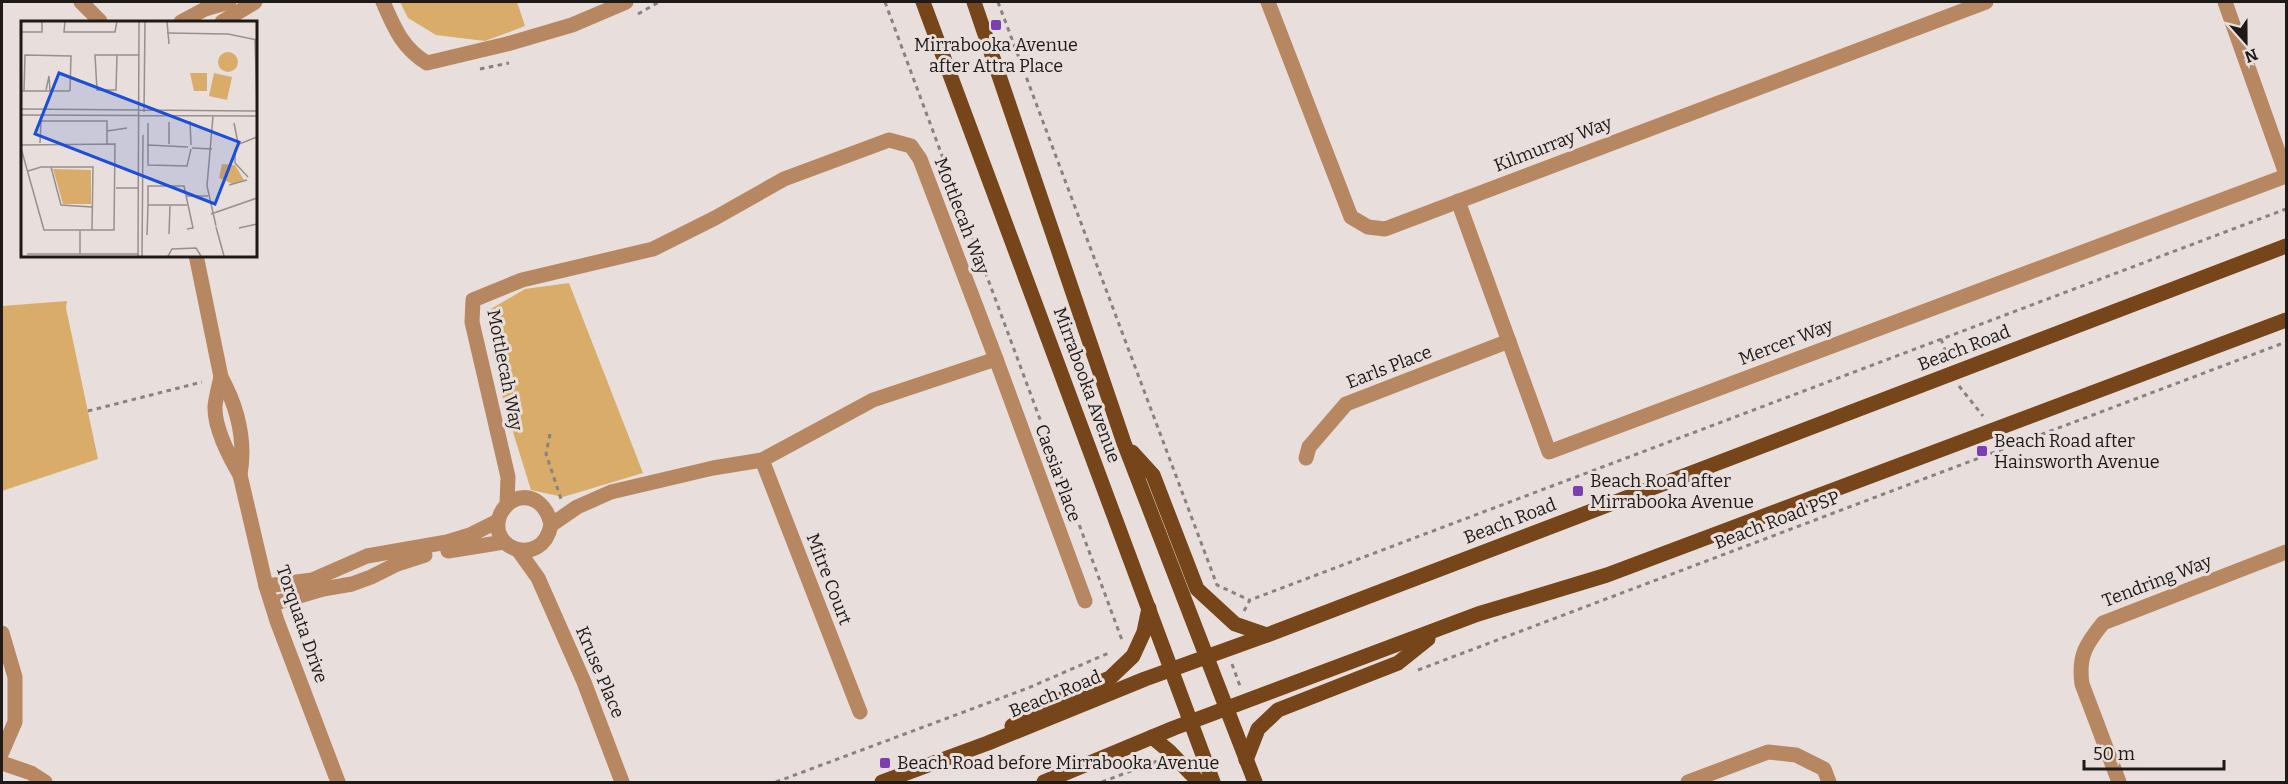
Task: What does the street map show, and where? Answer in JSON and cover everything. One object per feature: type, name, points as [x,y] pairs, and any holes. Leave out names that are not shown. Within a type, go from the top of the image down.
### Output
[{"type":"main road","name":"Mirrabooka Avenue","points":[[923,2],[1213,783]]},
{"type":"main road","name":"Mirrabooka Avenue","points":[[974,2],[1125,443],[1255,783]]},
{"type":"main road","name":"Beach Road","points":[[882,783],[1145,679],[1227,650],[2286,246]]},
{"type":"main road","points":[[1044,783],[1190,722],[1478,614],[1607,575],[2286,320]]},
{"type":"main road","points":[[1125,443],[1153,476],[1197,589],[1235,624],[1266,634]]},
{"type":"main road","points":[[988,743],[1032,712],[1110,678],[1133,656],[1132,646],[1144,632],[1149,608]]},
{"type":"main road","points":[[1246,760],[1258,729],[1278,710],[1398,663],[1440,630]]},
{"type":"main road","points":[[1152,737],[1169,751],[1198,783]]},
{"type":"street","points":[[81,2],[100,21]]},
{"type":"street","points":[[93,2],[101,21]]},
{"type":"street","points":[[183,21],[205,9],[229,2]]},
{"type":"street","points":[[224,21],[255,2]]},
{"type":"street","points":[[383,2],[397,32],[412,54],[427,63],[507,44],[572,25],[626,2]]},
{"type":"street","name":"Kilmurray Way","points":[[1268,2],[1351,217],[1368,227],[1385,229],[1986,2]]},
{"type":"street","name":"Mercer Way","points":[[1458,201],[1549,452],[2286,175],[2225,2]]},
{"type":"street","name":"Mottlecah Way","points":[[498,521],[507,504],[508,477],[472,322],[473,300],[522,280],[653,249],[715,218],[784,179],[889,140],[911,146],[920,159],[996,358],[873,400],[762,460],[713,468],[611,492],[571,506],[544,506],[536,500],[526,498],[508,477]]},
{"type":"street","name":"Torquata Drive","points":[[196,256],[221,377],[238,416],[243,456],[240,475]]},
{"type":"street","name":"Earls Place","points":[[1306,458],[1309,447],[1346,404],[1509,341]]},
{"type":"street","name":"Caesia Place","points":[[996,358],[1085,601]]},
{"type":"street","name":"Torquata Drive","points":[[221,377],[215,406],[217,421],[232,461],[240,475],[272,604],[338,783]]},
{"type":"street","name":"Mitre Court","points":[[762,460],[860,712]]},
{"type":"street","points":[[507,504],[516,499],[526,498]]},
{"type":"street","points":[[272,604],[323,589],[352,584],[415,557],[480,544],[533,550],[543,544],[549,536],[551,525],[544,506]]},
{"type":"street","name":"Mottlecah Way","points":[[551,525],[571,506]]},
{"type":"street","points":[[266,586],[312,580],[367,556],[447,542],[470,535],[498,521],[499,533],[511,546]]},
{"type":"street","points":[[538,578],[543,544]]},
{"type":"street","name":"Kruse Place","points":[[511,546],[538,578],[584,682],[622,783]]},
{"type":"street","name":"Tendring Way","points":[[2119,783],[2082,684],[2080,669],[2082,656],[2091,638],[2103,623],[2286,552]]},
{"type":"street","points":[[2,633],[15,677],[15,722],[2,752]]},
{"type":"street","points":[[1688,783],[1768,752],[1796,755],[1824,769],[1829,783]]},
{"type":"street","points":[[2,764],[31,773],[45,783]]},
{"type":"path","points":[[776,783],[1028,688],[1132,646],[1046,429],[885,2]]},
{"type":"path","points":[[998,2],[1217,585],[1250,600]]},
{"type":"path","points":[[1235,624],[1250,600],[2286,209]]},
{"type":"path","points":[[1941,339],[1960,389],[1982,413],[1998,451]]},
{"type":"path","name":"Beach Road PSP","points":[[1415,671],[2286,342]]},
{"type":"path","points":[[88,411],[221,377]]},
{"type":"path","points":[[550,434],[546,454],[549,469],[571,506]]},
{"type":"path","points":[[1227,650],[1246,701]]},
{"type":"path","points":[[1102,783],[1153,764],[1169,751]]},
{"type":"shaded area","points":[[400,2],[517,2],[525,26],[485,41],[436,35],[408,18]]},
{"type":"shaded area","points":[[569,283],[643,473],[563,497],[531,490],[503,400],[489,310],[525,289]]},
{"type":"shaded area","points":[[67,301],[66,308],[98,459],[2,491],[2,306]]},
{"type":"place","name":"Mirrabooka Avenue after Attra Place","points":[[996,25]]},
{"type":"place","name":"Beach Road after Hainsworth Avenue","points":[[1982,451]]},
{"type":"place","name":"Beach Road after Mirrabooka Avenue","points":[[1578,491]]},
{"type":"place","name":"Beach Road before Mirrabooka Avenue","points":[[885,763]]}]
